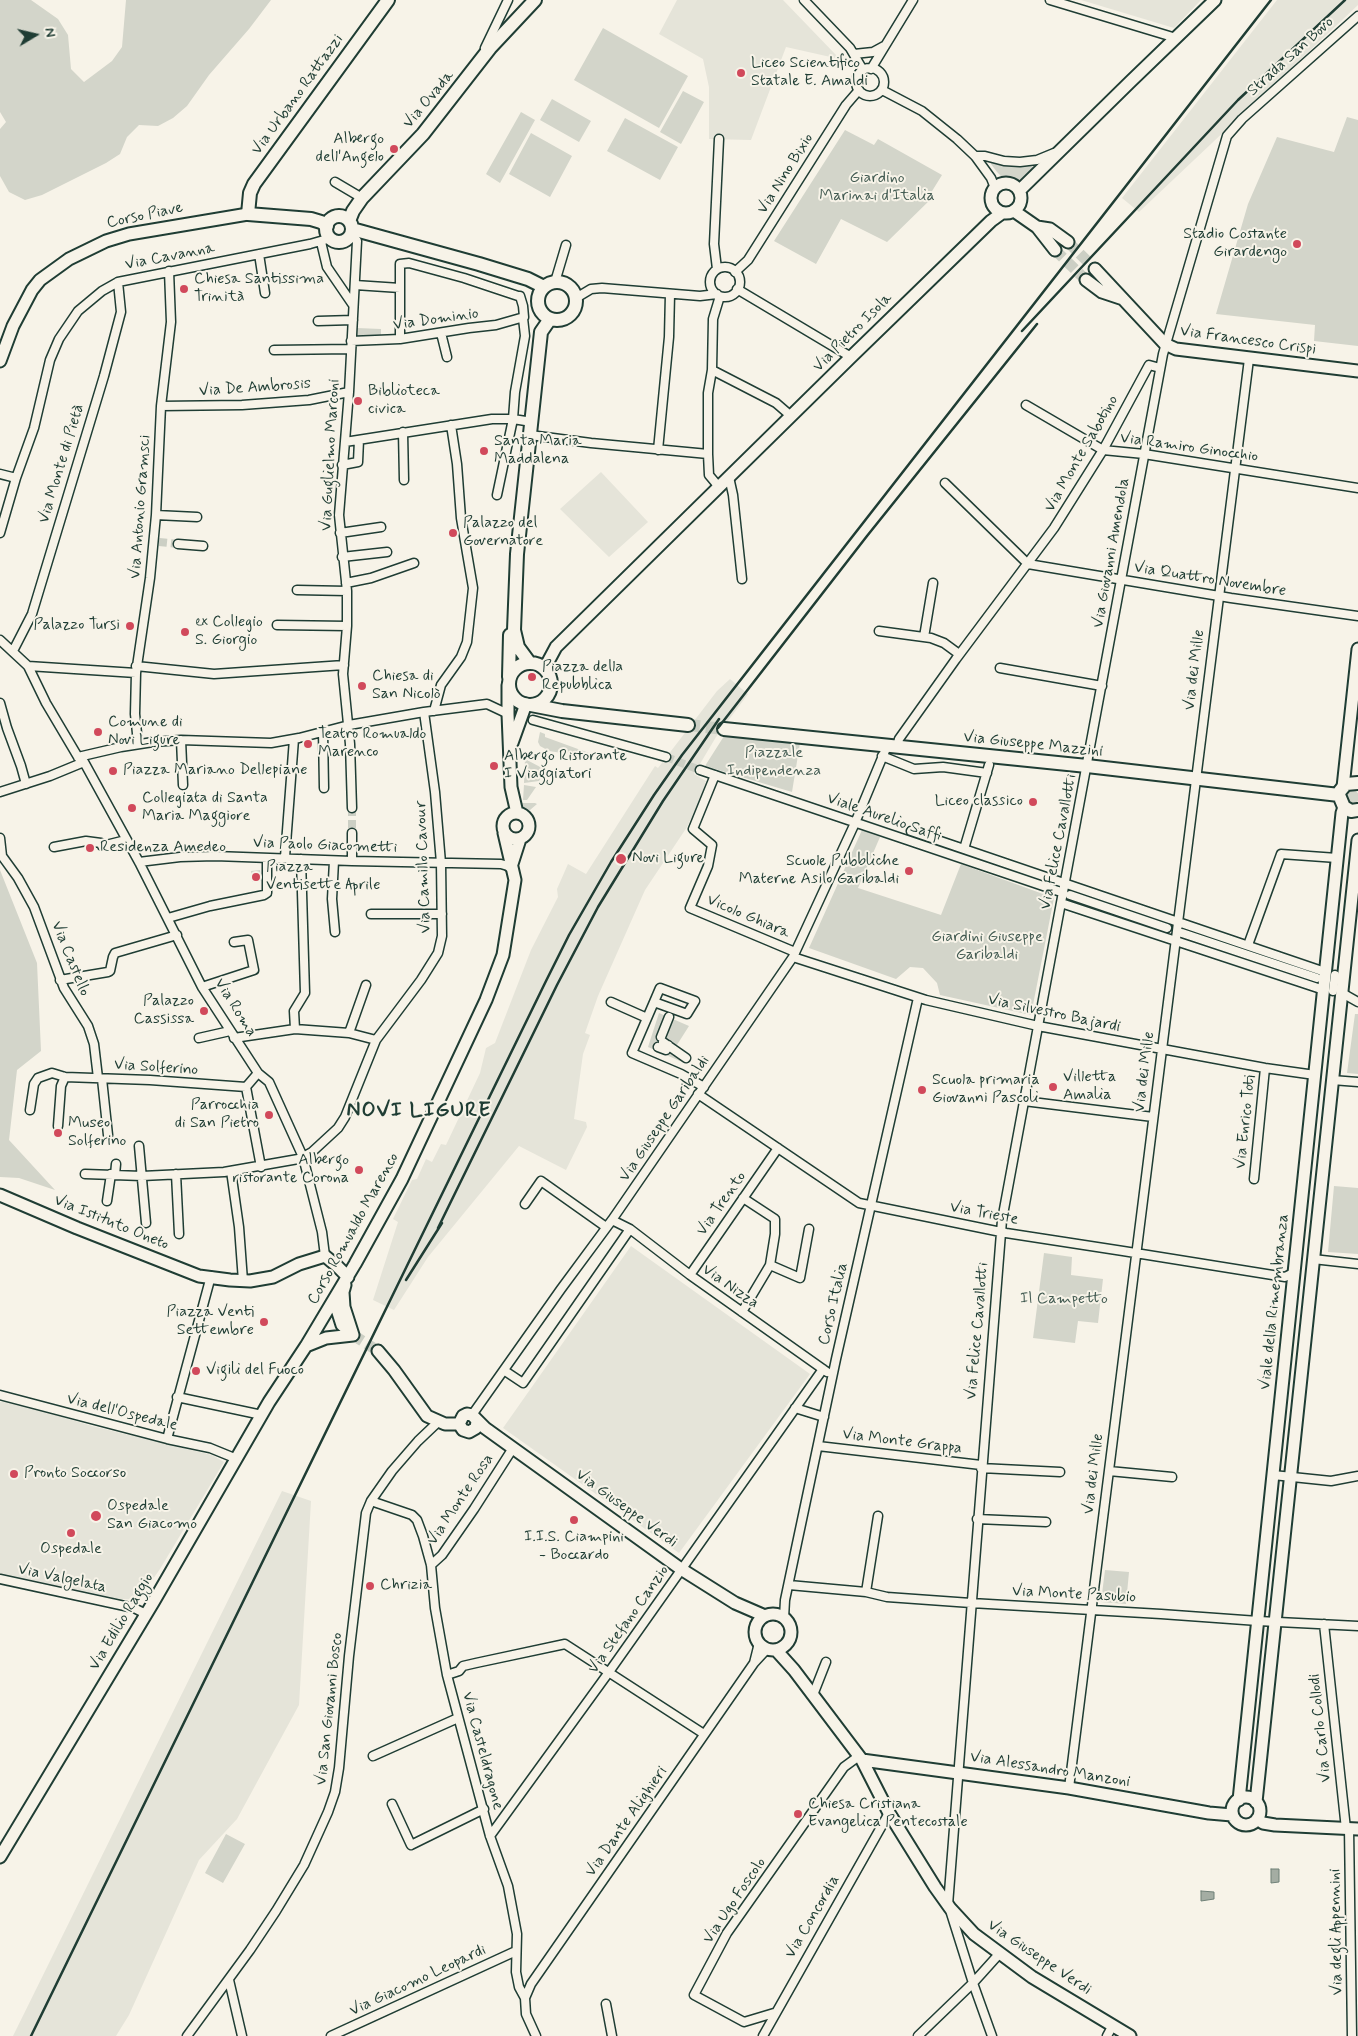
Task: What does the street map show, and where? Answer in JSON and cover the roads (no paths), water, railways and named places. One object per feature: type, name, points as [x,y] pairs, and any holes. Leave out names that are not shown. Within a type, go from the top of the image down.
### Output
[{"type":"main road","name":"Via Urbano Rattazzi","points":[[248,214],[250,194],[254,184],[388,0]]},
{"type":"main road","name":"Via Ovada","points":[[352,231],[353,211],[362,198],[423,134],[490,48],[534,0]]},
{"type":"main road","name":"Corso Piave","points":[[248,214],[311,219],[327,226]]},
{"type":"main road","points":[[352,231],[342,241],[326,240],[328,235],[327,226],[331,219],[339,216],[352,231],[373,235],[528,279],[550,284],[566,284],[571,288],[577,304],[572,314],[561,320],[550,319],[544,315],[538,304],[540,292],[550,284]]},
{"type":"main road","points":[[550,319],[541,332],[522,498],[511,620],[509,682],[516,700],[529,705],[565,713],[688,725]]},
{"type":"main road","points":[[514,600],[516,640],[523,656],[529,662]]},
{"type":"main road","points":[[509,682],[514,669],[529,662],[539,664],[547,670],[551,681],[549,692],[544,700],[529,705]]},
{"type":"main road","points":[[549,692],[565,713]]},
{"type":"main road","name":"Via Giuseppe Mazzini","points":[[724,729],[889,750],[1087,766],[1342,796],[1351,811],[1358,810]]},
{"type":"main road","points":[[1342,796],[1351,782],[1358,783]]},
{"type":"street","points":[[475,69],[508,0]]},
{"type":"street","points":[[804,0],[867,70],[880,72],[883,76],[884,86],[882,90],[876,95],[868,96],[858,90],[857,79],[867,70],[884,46],[912,0]]},
{"type":"street","points":[[1050,0],[1176,38]]},
{"type":"street","points":[[1019,191],[1216,0]]},
{"type":"street","name":"Strada San Bovo","points":[[1165,344],[1226,136],[1358,16]]},
{"type":"street","points":[[854,54],[872,52],[884,46]]},
{"type":"street","name":"Via Nino Bixio","points":[[735,272],[748,260],[846,105],[858,90]]},
{"type":"street","points":[[882,90],[922,111],[957,138],[975,156],[991,178],[995,188],[992,202],[998,210],[1002,213],[1014,211],[1037,226],[1050,230],[1068,242]]},
{"type":"street","points":[[717,269],[714,244],[718,139]]},
{"type":"street","points":[[975,156],[1020,162],[1037,160],[1061,150]]},
{"type":"street","points":[[335,182],[362,198]]},
{"type":"street","points":[[995,188],[1005,184],[1016,187],[1019,191],[1020,202],[1014,211]]},
{"type":"street","name":"Via Pietro Isola","points":[[547,670],[556,646],[991,221],[1002,213]]},
{"type":"street","name":"Corso Piave","points":[[0,360],[12,326],[32,290],[40,280],[69,259],[106,241],[129,234],[248,214]]},
{"type":"street","points":[[1037,226],[1055,250]]},
{"type":"street","name":"Via Guglielmo Marconi","points":[[352,231],[355,285],[339,515],[346,587],[347,626],[344,688],[349,725],[352,808]]},
{"type":"street","points":[[326,240],[327,267],[354,305]]},
{"type":"street","name":"Via Cavanna","points":[[0,533],[16,478],[34,428],[50,360],[59,339],[78,311],[102,291],[118,282],[326,240]]},
{"type":"street","points":[[550,284],[566,245]]},
{"type":"street","points":[[259,254],[265,293]]},
{"type":"street","points":[[400,339],[400,264],[409,263],[520,296],[523,306],[525,336],[515,392],[513,419],[497,495]]},
{"type":"street","points":[[576,298],[591,290],[602,288],[700,296],[718,295],[731,295],[737,289],[739,280],[735,272],[724,267],[717,269],[711,276],[710,284],[718,295],[713,319],[712,370],[708,393],[708,454],[709,475],[719,487]]},
{"type":"street","name":"Via Francesco Crispi","points":[[1095,269],[1165,344],[1190,351],[1358,371]]},
{"type":"street","name":"Via Antonio Gramsci","points":[[138,743],[135,714],[136,670],[156,542],[161,406],[171,322],[169,271]]},
{"type":"street","name":"Via Francesco Crispi","points":[[1086,280],[1102,292],[1124,299]]},
{"type":"street","name":"Via Monte di Pietà","points":[[13,651],[32,614],[106,368],[121,312],[118,282]]},
{"type":"street","points":[[355,285],[400,288]]},
{"type":"street","points":[[737,289],[851,357]]},
{"type":"street","points":[[658,450],[669,337],[670,294]]},
{"type":"street","name":"Via Dominio","points":[[274,350],[351,345],[400,339],[496,325],[524,318]]},
{"type":"street","points":[[318,321],[352,320]]},
{"type":"street","points":[[441,333],[447,356]]},
{"type":"street","name":"Via Giovanni Amendola","points":[[1087,766],[1165,344]]},
{"type":"street","name":"Via dei Mille","points":[[1069,1788],[1218,595],[1250,359]]},
{"type":"street","name":"Via Monte Sabotino","points":[[855,822],[889,750],[1054,528],[1103,450],[1149,365],[1160,368]]},
{"type":"street","points":[[712,370],[776,403],[791,416]]},
{"type":"street","name":"Via De Ambrosis","points":[[161,406],[242,406],[309,400],[349,392]]},
{"type":"street","name":"Via Ramiro Ginocchio","points":[[1026,405],[1103,450],[1144,454],[1358,488]]},
{"type":"street","points":[[345,442],[492,419],[513,419],[531,428],[658,450],[708,454]]},
{"type":"street","points":[[434,711],[441,685],[461,657],[467,642],[473,588],[461,518],[457,464],[451,425]]},
{"type":"street","points":[[403,432],[404,480]]},
{"type":"street","points":[[342,465],[358,462],[359,440]]},
{"type":"street","points":[[0,474],[16,478]]},
{"type":"street","points":[[729,478],[733,495],[742,579]]},
{"type":"street","points":[[945,483],[1028,564]]},
{"type":"street","points":[[156,515],[197,517]]},
{"type":"street","points":[[340,533],[381,527]]},
{"type":"street","points":[[178,544],[203,546]]},
{"type":"street","points":[[342,557],[387,552]]},
{"type":"street","points":[[297,590],[346,587],[414,563]]},
{"type":"street","name":"Via Quattro Novembre","points":[[1028,564],[1358,616]]},
{"type":"street","points":[[924,637],[933,583]]},
{"type":"street","points":[[277,625],[347,626]]},
{"type":"street","points":[[879,632],[924,637],[944,643],[959,654]]},
{"type":"street","name":"Via Roma","points":[[0,640],[28,666],[46,703],[139,862],[202,987],[258,1073],[269,1082],[304,1158],[322,1232],[325,1256]]},
{"type":"street","name":"Viale della Rimembranza","points":[[1256,1802],[1332,1080],[1332,983],[1337,858],[1358,649]]},
{"type":"street","points":[[28,666],[214,674],[344,665]]},
{"type":"street","points":[[1000,668],[1102,686]]},
{"type":"street","points":[[509,682],[508,714],[512,787],[518,813],[525,818],[528,825],[527,833],[520,838],[511,839],[504,833],[502,825],[506,817],[512,787]]},
{"type":"street","points":[[0,703],[26,784]]},
{"type":"street","points":[[0,792],[50,776],[81,760],[138,743],[181,740],[259,744],[294,739],[349,725],[424,712],[488,704],[504,712]]},
{"type":"street","points":[[510,747],[529,705]]},
{"type":"street","name":"Via Camillo Cavour","points":[[304,1158],[330,1137],[345,1117],[376,1040],[421,980],[438,953],[442,936],[441,863],[424,712]]},
{"type":"street","points":[[559,727],[565,713]]},
{"type":"street","points":[[533,720],[666,757]]},
{"type":"street","points":[[323,732],[324,788]]},
{"type":"street","points":[[286,857],[294,739]]},
{"type":"street","points":[[181,740],[183,785]]},
{"type":"street","points":[[889,750],[914,769],[943,767],[988,769],[964,848]]},
{"type":"street","name":"Via Felice Cavallotti","points":[[949,1907],[981,1466],[1001,1232],[1087,766]]},
{"type":"street","name":"Viale Aurelio Saffi","points":[[700,770],[1058,891]]},
{"type":"street","name":"Vicolo Ghiara","points":[[715,775],[693,829],[712,845],[711,857],[690,908],[794,954]]},
{"type":"street","points":[[506,817],[518,813]]},
{"type":"street","name":"Via Giuseppe Garibaldi","points":[[474,1422],[505,1371],[612,1220],[794,954],[855,822]]},
{"type":"street","points":[[911,830],[1248,945],[1332,983],[1358,1002]]},
{"type":"street","points":[[352,833],[352,861]]},
{"type":"street","name":"Corso Romualdo Marenco","points":[[269,1402],[348,1277],[396,1193],[495,978],[505,946],[515,880],[504,833]]},
{"type":"street","name":"Via Castello","points":[[0,838],[2,856],[18,878],[34,907],[60,980],[71,1002],[88,1026],[94,1044],[108,1135]]},
{"type":"street","name":"Corso Romualdo Marenco","points":[[511,867],[520,838]]},
{"type":"street","points":[[54,847],[86,841],[101,843],[102,846],[126,840]]},
{"type":"street","name":"Viale della Rimembranza","points":[[1239,1800],[1315,1075],[1358,840]]},
{"type":"street","points":[[1248,945],[1281,854],[1337,858]]},
{"type":"street","name":"Via Paolo Giacometti","points":[[139,862],[180,857],[267,858],[501,864],[511,867]]},
{"type":"street","points":[[168,918],[206,907],[248,900],[267,893],[267,858]]},
{"type":"street","points":[[295,1029],[294,1011],[305,993],[301,860]]},
{"type":"street","points":[[334,861],[332,899],[335,932]]},
{"type":"street","points":[[1070,895],[1167,928]]},
{"type":"street","points":[[1061,903],[1175,941],[1332,983]]},
{"type":"street","points":[[371,914],[442,914]]},
{"type":"street","points":[[1182,933],[1332,983]]},
{"type":"street","points":[[60,980],[108,972],[110,971],[115,953],[177,935]]},
{"type":"street","points":[[202,987],[254,970],[248,940],[234,942]]},
{"type":"street","name":"Via Silvestro Bajardi","points":[[794,954],[918,998],[1038,1026],[1162,1050],[1315,1075]]},
{"type":"street","points":[[349,1033],[366,985]]},
{"type":"street","points":[[654,1002],[687,1014],[695,1001],[660,988],[632,1053],[682,1074],[704,1087]]},
{"type":"street","name":"Corso Italia","points":[[784,1618],[785,1600],[824,1417],[918,998]]},
{"type":"street","points":[[611,1002],[647,1018]]},
{"type":"street","points":[[669,1017],[660,1043],[685,1059]]},
{"type":"street","points":[[199,1038],[295,1029],[349,1033],[376,1040]]},
{"type":"street","name":"Via Enrico Toti","points":[[1254,1179],[1265,1068]]},
{"type":"street","name":"Via Solferino","points":[[30,1110],[34,1084],[38,1078],[52,1073],[65,1077],[150,1080],[246,1087]]},
{"type":"street","points":[[258,1073],[246,1087],[261,1166]]},
{"type":"street","points":[[58,1126],[61,1086],[65,1077]]},
{"type":"street","points":[[1332,1080],[1358,1082]]},
{"type":"street","name":"Via Trieste","points":[[698,1094],[852,1199],[870,1206],[1001,1232],[1285,1277],[1295,1274]]},
{"type":"street","points":[[1024,1100],[1153,1117]]},
{"type":"street","points":[[139,1146],[146,1223]]},
{"type":"street","name":"Via Trento","points":[[690,1275],[778,1148]]},
{"type":"street","points":[[85,1174],[142,1176],[231,1171],[304,1158]]},
{"type":"street","points":[[108,1201],[116,1164]]},
{"type":"street","points":[[231,1171],[239,1227],[243,1280]]},
{"type":"street","points":[[176,1174],[179,1234]]},
{"type":"street","points":[[525,1204],[541,1181],[606,1227]]},
{"type":"street","name":"Via Istituto Oneto","points":[[0,1195],[77,1228],[199,1276],[211,1276]]},
{"type":"street","points":[[742,1312],[770,1265],[775,1234],[775,1219],[743,1198]]},
{"type":"street","name":"Via Nizza","points":[[612,1220],[630,1229],[690,1275],[833,1376]]},
{"type":"street","points":[[505,1371],[523,1383],[630,1229]]},
{"type":"street","points":[[770,1265],[800,1278],[809,1229]]},
{"type":"street","points":[[1296,1259],[1298,1256],[1305,1254],[1313,1258],[1358,1264]]},
{"type":"street","points":[[167,1439],[211,1276],[230,1280],[273,1277],[299,1264],[325,1256],[348,1277],[343,1292],[344,1307],[353,1335]]},
{"type":"street","points":[[1295,1274],[1302,1282],[1310,1280]]},
{"type":"street","points":[[335,1298],[334,1303],[342,1325],[353,1335]]},
{"type":"street","points":[[306,1346],[326,1338],[353,1335]]},
{"type":"street","points":[[378,1352],[394,1370],[427,1416],[436,1424]]},
{"type":"street","name":"Via Stefano Canzio","points":[[490,1836],[609,1672],[823,1369]]},
{"type":"street","name":"Via dell'Ospedale","points":[[0,1395],[167,1439],[210,1448],[237,1459]]},
{"type":"street","points":[[177,1397],[262,1415]]},
{"type":"street","name":"Via Edilio Raggio","points":[[0,1857],[146,1614],[269,1402]]},
{"type":"street","points":[[795,1408],[824,1417]]},
{"type":"street","name":"Via Giuseppe Verdi","points":[[436,1424],[459,1424],[461,1429],[466,1431],[474,1422],[681,1569],[736,1603],[764,1616]]},
{"type":"street","name":"Via San Giovanni Bosco","points":[[187,2036],[250,1950],[304,1865],[335,1792],[366,1513],[370,1501],[392,1471],[418,1441],[436,1424]]},
{"type":"street","name":"Via Monte Grappa","points":[[818,1446],[981,1466],[1060,1472]]},
{"type":"street","name":"Via Monte Rosa","points":[[431,1565],[442,1555],[513,1448]]},
{"type":"street","points":[[1109,1471],[1172,1477]]},
{"type":"street","points":[[1273,1475],[1339,1481],[1358,1476]]},
{"type":"street","name":"Via Casteldragone","points":[[370,1501],[412,1515],[417,1520],[423,1536],[431,1565],[435,1608],[447,1675],[490,1836],[508,1886],[517,1934],[516,1951],[519,1987],[525,1998],[526,2014],[536,2036]]},
{"type":"street","points":[[866,1592],[878,1516]]},
{"type":"street","points":[[977,1519],[1046,1522]]},
{"type":"street","name":"Via Valgelata","points":[[0,1579],[134,1608],[146,1614]]},
{"type":"street","name":"Via Monte Pasubio","points":[[789,1585],[866,1592],[887,1597],[1358,1626]]},
{"type":"street","name":"Via Giuseppe Verdi","points":[[736,1603],[755,1628]]},
{"type":"street","points":[[775,1614],[784,1618],[790,1630],[788,1642],[784,1646],[767,1647],[755,1635],[755,1628],[764,1616],[775,1614]]},
{"type":"street","name":"Via Carlo Collodi","points":[[1324,1624],[1351,1829]]},
{"type":"street","name":"Via Giuseppe Verdi","points":[[788,1642],[789,1654],[794,1670]]},
{"type":"street","points":[[447,1675],[459,1671],[463,1666],[565,1644],[704,1734]]},
{"type":"street","name":"Via Giuseppe Verdi","points":[[767,1647],[794,1670],[860,1758],[889,1813],[935,1888],[949,1907],[974,1934],[1032,1977],[1130,2036]]},
{"type":"street","name":"Via Dante Alighieri","points":[[525,1998],[531,1984],[754,1662],[767,1647]]},
{"type":"street","points":[[813,1695],[826,1662]]},
{"type":"street","points":[[373,1756],[458,1718]]},
{"type":"street","name":"Via Alessandro Manzoni","points":[[860,1758],[1069,1788],[1209,1813],[1232,1815]]},
{"type":"street","name":"Via Ugo Foscolo","points":[[774,2013],[744,2022],[694,1995],[727,1933],[844,1767],[860,1758]]},
{"type":"street","points":[[1250,1798],[1256,1802],[1259,1810],[1257,1819],[1251,1824],[1243,1825],[1236,1821],[1232,1815],[1234,1804],[1239,1800],[1250,1798]]},
{"type":"street","points":[[392,1804],[411,1845],[484,1809]]},
{"type":"street","name":"Via Concordia","points":[[763,2036],[774,2013],[889,1813]]},
{"type":"street","points":[[1257,1819],[1274,1825],[1351,1829]]},
{"type":"street","name":"Via degli Appennini","points":[[1351,1829],[1352,2036]]},
{"type":"street","points":[[949,1907],[992,2036]]},
{"type":"street","name":"Via Giacomo Leopardi","points":[[331,2036],[516,1951]]},
{"type":"street","points":[[918,2036],[973,1983],[1000,1953]]},
{"type":"street","points":[[229,1980],[242,2036]]},
{"type":"street","points":[[606,2004],[612,2036]]},
{"type":"street","points":[[1107,2036],[1113,2026]]},
{"type":"tunnel","points":[[1068,242],[1095,269]]},
{"type":"tunnel","points":[[1055,250],[1086,280]]},
{"type":"tunnel","points":[[159,542],[178,544]]},
{"type":"tunnel","points":[[688,725],[724,729]]},
{"type":"tunnel","points":[[666,757],[700,770]]},
{"type":"tunnel","points":[[352,808],[352,833]]},
{"type":"tunnel","points":[[353,1335],[378,1351]]},
{"type":"railway","points":[[31,2036],[546,981],[569,935],[611,862],[682,755],[1271,0]]},
{"type":"railway","points":[[1022,331],[1238,100],[1345,0]]},
{"type":"railway","points":[[718,728],[867,536],[1037,324]]},
{"type":"railway","points":[[438,1228],[557,985],[598,907],[663,801],[719,719]]},
{"type":"railway","points":[[406,1280],[442,1223]]},
{"type":"place","name":"Liceo Scientifico Statale E. Amaldi","points":[[741,73]]},
{"type":"place","name":"Albergo dell'Angelo","points":[[394,149]]},
{"type":"place","name":"Stadio Costante Girardengo","points":[[1297,244]]},
{"type":"place","name":"Chiesa Santissima Trinità","points":[[184,289]]},
{"type":"place","name":"Biblioteca civica","points":[[358,401]]},
{"type":"place","name":"Santa Maria Maddalena","points":[[484,451]]},
{"type":"place","name":"Palazzo del Governatore","points":[[453,533]]},
{"type":"place","name":"Palazzo Tursi","points":[[130,626]]},
{"type":"place","name":"ex Collegio S. Giorgio","points":[[185,632]]},
{"type":"place","name":"Piazza della Repubblica","points":[[532,677]]},
{"type":"place","name":"Chiesa di San Nicolò","points":[[362,686]]},
{"type":"place","name":"Comune di Novi Ligure","points":[[98,732]]},
{"type":"place","name":"Teatro Romualdo Marenco","points":[[308,744]]},
{"type":"place","name":"Albergo Ristorante I Viaggiatori","points":[[494,766]]},
{"type":"place","name":"Piazza Mariano Dellepiane","points":[[113,771]]},
{"type":"place","name":"Liceo classico","points":[[1033,802]]},
{"type":"place","name":"Collegiata di Santa Maria Maggiore","points":[[132,808]]},
{"type":"place","name":"Residenza Amedeo","points":[[90,848]]},
{"type":"place","name":"Novi Ligure","points":[[621,859]]},
{"type":"place","name":"Scuole Pubbliche Materne Asilo Garibaldi","points":[[909,871]]},
{"type":"place","name":"Piazza Ventisette Aprile","points":[[256,877]]},
{"type":"place","name":"Palazzo Cassissa","points":[[204,1011]]},
{"type":"place","name":"Villetta Amalia","points":[[1053,1087]]},
{"type":"place","name":"Scuola primaria Giovanni Pascoli","points":[[922,1090]]},
{"type":"place","name":"Parrocchia di San Pietro","points":[[269,1115]]},
{"type":"place","name":"Museo Solferino","points":[[58,1133]]},
{"type":"place","name":"Albergo ristorante Corona","points":[[359,1170]]},
{"type":"place","name":"Piazza Venti Settembre","points":[[264,1322]]},
{"type":"place","name":"Vigili del Fuoco","points":[[196,1371]]},
{"type":"place","name":"Pronto Soccorso","points":[[14,1474]]},
{"type":"place","name":"Ospedale San Giacomo","points":[[96,1516]]},
{"type":"place","name":"I.I.S. Ciampini - Boccardo","points":[[574,1520]]},
{"type":"place","name":"Ospedale","points":[[71,1533]]},
{"type":"place","name":"Chrizia","points":[[370,1586]]},
{"type":"place","name":"Chiesa Cristiana Evangelica Pentecostale","points":[[798,1814]]},
{"type":"district","name":"NOVI LIGURE","points":[[419,1112]]},
{"type":"park label","name":"Giardino Marinai d'Italia","points":[[877,188]]},
{"type":"park label","name":"Piazzale Indipendenza","points":[[774,763]]},
{"type":"park label","name":"Giardini Giuseppe Garibaldi","points":[[987,947]]},
{"type":"park label","name":"Il Campetto","points":[[1064,1300]]}]
